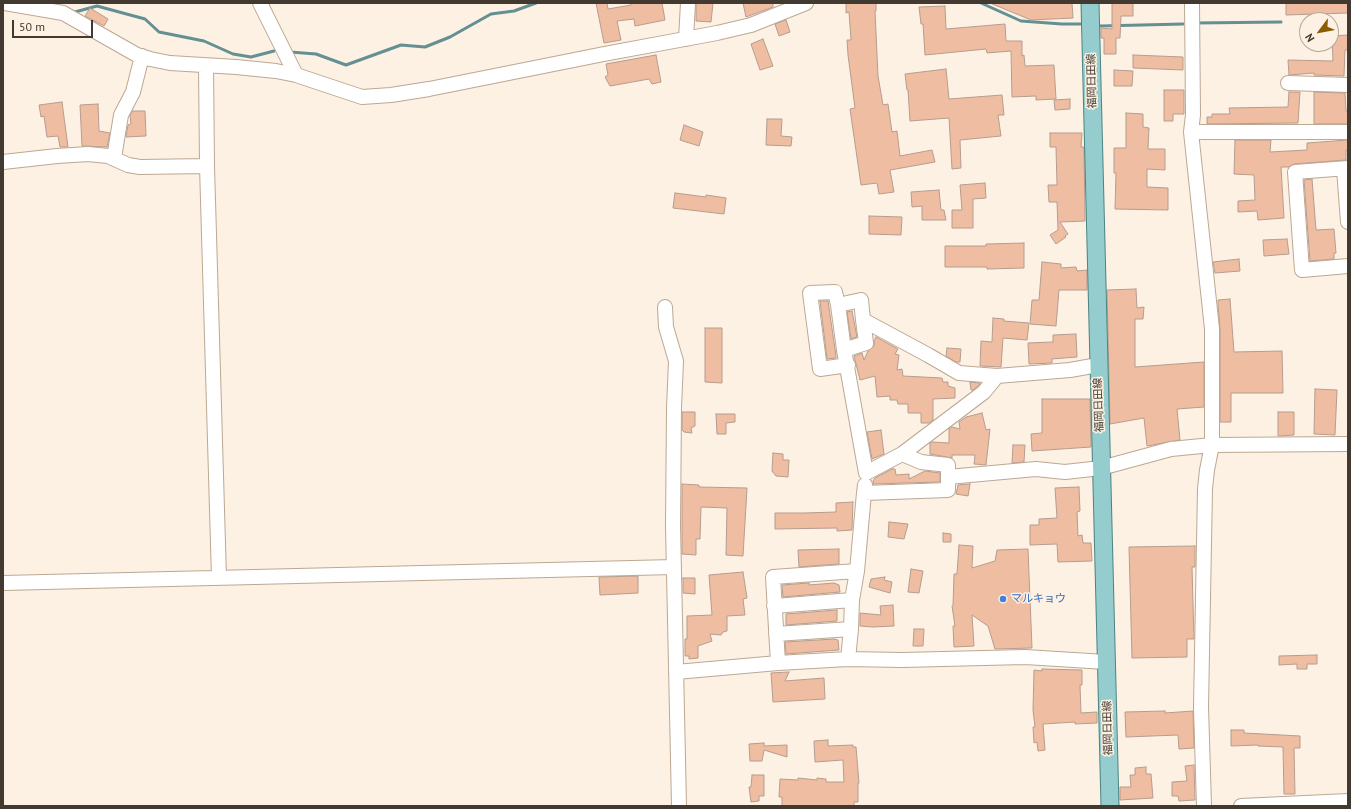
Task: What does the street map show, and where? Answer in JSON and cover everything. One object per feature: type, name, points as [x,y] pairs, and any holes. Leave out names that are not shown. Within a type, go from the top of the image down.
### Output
[{"type":"main road","name":"福岡日田線","points":[[1090,3],[1110,806]]},
{"type":"street","points":[[5,3],[63,13],[142,56],[170,63],[276,71],[296,75],[362,97],[391,95],[429,89],[686,39],[751,25],[806,3]]},
{"type":"street","points":[[260,3],[296,75]]},
{"type":"street","points":[[686,39],[688,3]]},
{"type":"street","points":[[1192,3],[1192,132],[1212,329],[1212,445],[1205,489],[1202,707],[1204,806]]},
{"type":"street","points":[[114,158],[121,115],[133,92],[142,56]]},
{"type":"street","points":[[206,66],[207,166],[219,578]]},
{"type":"street","points":[[1288,83],[1348,85]]},
{"type":"street","points":[[1192,132],[1348,132]]},
{"type":"street","points":[[3,162],[88,154],[108,156],[140,167],[207,166]]},
{"type":"street","points":[[1348,222],[1346,168],[1295,172],[1302,270],[1348,266]]},
{"type":"street","points":[[848,365],[820,369],[810,293],[835,292],[844,350],[848,365],[866,473],[857,571],[852,600],[848,659]]},
{"type":"street","points":[[838,305],[861,300],[866,343],[844,350]]},
{"type":"street","points":[[665,308],[666,327],[676,361],[673,475],[679,806]]},
{"type":"street","points":[[863,320],[959,373],[997,376],[1070,370],[1098,365]]},
{"type":"street","points":[[866,473],[902,454],[984,392],[997,376]]},
{"type":"street","points":[[948,476],[1036,469],[1065,472],[1101,468],[1171,449],[1212,445],[1348,444]]},
{"type":"street","points":[[864,493],[948,490],[948,465],[921,462],[902,454]]},
{"type":"street","points":[[3,583],[674,567]]},
{"type":"street","points":[[778,663],[773,577],[857,571]]},
{"type":"street","points":[[774,606],[852,600]]},
{"type":"street","points":[[776,634],[851,629]]},
{"type":"street","points":[[676,672],[778,663],[848,659],[902,660],[1024,657],[1106,662]]},
{"type":"street","points":[[1241,806],[1348,801]]},
{"type":"building","points":[[596,3],[607,3],[608,9],[631,5],[631,3],[662,3],[665,20],[635,26],[634,19],[617,21],[621,40],[604,43]]},
{"type":"building","points":[[696,3],[713,3],[711,22],[696,21]]},
{"type":"building","points":[[743,3],[773,3],[773,7],[746,17]]},
{"type":"building","points":[[846,3],[876,3],[875,11],[878,76],[883,105],[888,104],[892,132],[897,131],[900,156],[932,150],[935,162],[890,170],[894,192],[879,194],[877,183],[861,185],[850,109],[855,108],[848,55],[847,40],[851,40],[849,12],[846,13]]},
{"type":"building","points":[[990,3],[1072,3],[1073,18],[1031,20]]},
{"type":"building","points":[[1112,3],[1133,3],[1133,16],[1121,16],[1120,38],[1116,38],[1116,54],[1104,54],[1104,38],[1101,38],[1101,28],[1112,29]]},
{"type":"building","points":[[1286,3],[1348,3],[1348,13],[1299,12],[1299,15],[1286,15]]},
{"type":"building","points":[[945,6],[946,29],[1005,24],[1006,41],[1022,41],[1022,56],[1024,55],[1025,66],[1054,65],[1056,99],[1036,100],[1036,96],[1012,97],[1011,51],[987,53],[986,49],[925,55],[923,24],[921,24],[919,7]]},
{"type":"building","points":[[90,8],[108,19],[104,26],[85,16]]},
{"type":"building","points":[[786,20],[790,32],[779,36],[775,24]]},
{"type":"building","points":[[1348,35],[1348,50],[1345,50],[1344,76],[1314,75],[1314,73],[1289,75],[1288,60],[1333,61],[1333,52],[1339,52],[1339,36]]},
{"type":"building","points":[[763,39],[773,66],[760,70],[751,44]]},
{"type":"building","points":[[656,55],[661,82],[652,84],[649,79],[610,86],[605,77],[608,75],[606,64]]},
{"type":"building","points":[[1133,55],[1183,57],[1183,70],[1133,68]]},
{"type":"building","points":[[946,69],[949,99],[1002,95],[1004,115],[998,115],[1001,136],[960,140],[961,168],[952,169],[949,118],[910,121],[908,90],[905,74]]},
{"type":"building","points":[[1114,70],[1133,71],[1132,86],[1114,86]]},
{"type":"building","points":[[1164,90],[1184,90],[1184,114],[1173,114],[1173,121],[1164,121]]},
{"type":"building","points":[[1289,92],[1300,92],[1298,123],[1207,124],[1207,117],[1212,117],[1212,114],[1230,114],[1229,108],[1288,107]]},
{"type":"building","points":[[1314,92],[1345,93],[1346,111],[1348,111],[1348,124],[1314,124]]},
{"type":"building","points":[[1070,99],[1070,109],[1055,110],[1054,100]]},
{"type":"building","points":[[62,102],[68,147],[60,147],[58,136],[47,137],[44,116],[41,117],[39,105]]},
{"type":"building","points":[[98,104],[99,131],[110,133],[107,147],[82,146],[80,105]]},
{"type":"building","points":[[133,111],[145,111],[146,136],[126,137],[128,125],[131,124],[130,115]]},
{"type":"building","points":[[1126,113],[1143,114],[1143,127],[1149,128],[1148,149],[1165,149],[1165,170],[1147,169],[1147,187],[1168,188],[1168,210],[1115,209],[1116,173],[1114,173],[1114,148],[1126,148]]},
{"type":"building","points":[[767,119],[782,119],[781,136],[792,137],[791,146],[766,145]]},
{"type":"building","points":[[684,125],[703,132],[699,146],[680,140]]},
{"type":"building","points":[[1050,133],[1082,133],[1081,147],[1084,147],[1085,221],[1060,222],[1068,234],[1056,244],[1050,235],[1058,230],[1057,202],[1049,202],[1048,185],[1057,185],[1056,147],[1050,147]]},
{"type":"building","points":[[1235,140],[1271,140],[1270,152],[1307,150],[1307,143],[1348,140],[1348,150],[1346,150],[1346,160],[1294,164],[1289,167],[1281,167],[1284,218],[1258,220],[1257,211],[1238,212],[1238,201],[1255,200],[1254,175],[1234,174]]},
{"type":"building","points":[[1312,179],[1316,230],[1334,229],[1336,253],[1334,253],[1334,259],[1310,261],[1304,180]]},
{"type":"building","points":[[985,183],[986,198],[973,199],[973,228],[952,228],[952,210],[962,210],[960,185]]},
{"type":"building","points":[[939,190],[941,210],[944,210],[946,220],[922,220],[922,206],[912,207],[911,192]]},
{"type":"building","points":[[675,193],[726,198],[724,214],[673,208]]},
{"type":"building","points":[[869,216],[902,217],[901,235],[869,234]]},
{"type":"building","points":[[1287,239],[1289,254],[1264,256],[1263,240]]},
{"type":"building","points":[[1024,243],[1024,268],[987,269],[987,267],[945,267],[945,246],[986,246],[986,244]]},
{"type":"building","points":[[1239,259],[1240,271],[1215,273],[1213,262]]},
{"type":"building","points":[[1042,262],[1061,264],[1061,268],[1076,267],[1077,271],[1087,270],[1087,290],[1059,290],[1056,326],[1030,324],[1032,300],[1039,300]]},
{"type":"building","points":[[1136,289],[1137,308],[1144,307],[1143,319],[1135,319],[1135,367],[1204,362],[1204,407],[1177,409],[1180,440],[1147,446],[1144,418],[1110,424],[1107,290]]},
{"type":"building","points":[[1230,299],[1234,352],[1282,351],[1283,393],[1231,393],[1231,422],[1220,422],[1220,329],[1218,300]]},
{"type":"building","points":[[820,301],[828,301],[836,358],[827,359]]},
{"type":"building","points":[[852,311],[857,337],[851,339],[847,312]]},
{"type":"building","points":[[993,318],[1004,319],[1004,321],[1029,323],[1027,340],[1003,338],[1001,367],[980,366],[981,341],[992,342]]},
{"type":"building","points":[[705,328],[722,328],[722,383],[705,382]]},
{"type":"building","points":[[1076,334],[1077,357],[1052,359],[1052,363],[1029,364],[1028,343],[1053,342],[1053,335]]},
{"type":"building","points":[[876,337],[898,349],[895,354],[899,355],[897,370],[902,369],[903,376],[942,378],[943,382],[948,382],[948,386],[955,388],[955,398],[933,399],[933,420],[929,423],[921,423],[921,413],[908,413],[908,404],[898,404],[897,400],[890,400],[890,396],[877,397],[875,376],[860,380],[854,356],[862,353],[864,360],[868,351],[874,346]]},
{"type":"building","points":[[947,348],[961,349],[960,362],[956,362],[946,356]]},
{"type":"building","points":[[970,382],[980,383],[980,384],[971,390]]},
{"type":"building","points":[[1315,389],[1337,390],[1335,435],[1314,434]]},
{"type":"building","points":[[1042,399],[1090,399],[1091,447],[1032,451],[1031,434],[1042,433]]},
{"type":"building","points":[[682,412],[695,412],[695,426],[691,428],[692,433],[684,432],[682,430]]},
{"type":"building","points":[[1278,412],[1294,412],[1294,435],[1278,436]]},
{"type":"building","points":[[982,413],[986,430],[990,429],[986,465],[974,464],[975,455],[952,455],[952,458],[930,454],[930,443],[949,443],[949,429],[952,427],[960,429],[959,422],[966,417]]},
{"type":"building","points":[[716,414],[735,414],[735,422],[726,423],[726,434],[717,434]]},
{"type":"building","points":[[881,430],[884,454],[872,459],[867,432]]},
{"type":"building","points":[[1013,445],[1025,445],[1024,462],[1012,463]]},
{"type":"building","points":[[773,453],[783,454],[783,460],[789,460],[788,477],[776,476],[772,471]]},
{"type":"building","points":[[892,469],[895,469],[896,475],[909,474],[909,479],[925,471],[940,473],[940,482],[873,484],[875,478]]},
{"type":"building","points":[[682,484],[699,485],[699,487],[747,488],[743,556],[726,555],[727,508],[701,507],[700,539],[696,539],[696,555],[682,554]]},
{"type":"building","points":[[970,484],[968,496],[956,494],[958,485]]},
{"type":"building","points":[[1079,487],[1080,511],[1077,512],[1078,536],[1082,535],[1083,543],[1091,543],[1092,561],[1058,562],[1057,544],[1030,545],[1030,525],[1039,525],[1039,519],[1057,518],[1055,488]]},
{"type":"building","points":[[853,502],[852,530],[837,531],[837,528],[775,529],[775,513],[836,512],[836,503]]},
{"type":"building","points":[[889,522],[908,524],[904,539],[888,537]]},
{"type":"building","points":[[943,533],[951,534],[951,542],[943,542]]},
{"type":"building","name":"マルキョウ","points":[[959,545],[973,546],[972,568],[995,561],[997,550],[1028,549],[1032,648],[995,649],[988,626],[972,615],[974,646],[954,647],[953,626],[955,626],[952,606],[954,574],[957,574]]},
{"type":"building","points":[[1195,546],[1195,567],[1192,567],[1194,639],[1187,639],[1187,657],[1132,658],[1129,547]]},
{"type":"building","points":[[839,549],[839,564],[799,567],[798,550]]},
{"type":"building","points":[[911,569],[923,571],[919,593],[908,592]]},
{"type":"building","points":[[743,572],[747,598],[743,599],[745,615],[727,616],[727,631],[723,632],[721,635],[710,634],[712,641],[698,646],[698,658],[689,659],[689,656],[685,656],[687,616],[712,615],[709,575]]},
{"type":"building","points":[[638,576],[638,593],[600,595],[599,577]]},
{"type":"building","points":[[885,577],[884,580],[892,582],[890,593],[869,587],[871,579]]},
{"type":"building","points":[[683,578],[695,578],[695,594],[683,593]]},
{"type":"building","points":[[809,583],[809,585],[834,583],[839,585],[840,592],[783,597],[782,585]]},
{"type":"building","points":[[893,605],[894,626],[860,626],[860,613],[881,615],[880,606]]},
{"type":"building","points":[[837,610],[837,621],[786,625],[786,614]]},
{"type":"building","points":[[914,629],[924,629],[923,646],[913,646]]},
{"type":"building","points":[[838,640],[839,650],[786,654],[785,642]]},
{"type":"building","points":[[1317,655],[1317,664],[1307,664],[1307,669],[1297,669],[1297,664],[1279,665],[1279,656]]},
{"type":"building","points":[[1042,669],[1082,670],[1082,685],[1080,685],[1081,713],[1097,712],[1097,723],[1075,724],[1075,722],[1043,724],[1045,750],[1038,751],[1037,742],[1034,743],[1033,727],[1035,727],[1033,710],[1034,670],[1042,671]]},
{"type":"building","points":[[789,672],[785,681],[824,678],[825,699],[773,702],[771,673]]},
{"type":"building","points":[[1165,711],[1165,713],[1193,711],[1194,748],[1179,749],[1178,735],[1126,737],[1125,712]]},
{"type":"building","points":[[1231,730],[1244,730],[1244,733],[1300,736],[1300,748],[1294,748],[1295,794],[1284,794],[1283,747],[1258,745],[1231,746]]},
{"type":"building","points":[[828,740],[828,746],[853,745],[853,747],[856,747],[859,783],[858,802],[854,802],[854,806],[782,806],[782,797],[779,797],[780,779],[798,780],[798,778],[817,780],[817,778],[826,779],[826,782],[844,782],[843,760],[815,762],[814,741]]},
{"type":"building","points":[[764,743],[764,746],[787,745],[787,757],[764,750],[762,761],[750,761],[749,744]]},
{"type":"building","points":[[1194,765],[1195,800],[1179,801],[1178,796],[1172,796],[1172,782],[1187,781],[1185,766]]},
{"type":"building","points":[[1146,767],[1146,774],[1151,774],[1153,798],[1120,800],[1120,787],[1131,787],[1130,775],[1135,775],[1135,768]]},
{"type":"building","points":[[752,775],[764,775],[764,796],[759,796],[759,801],[751,802],[749,787],[751,787]]},
{"type":"waterway","points":[[290,52],[316,54],[346,65],[401,45],[425,47],[450,37],[491,14],[514,11],[536,3]]},
{"type":"waterway","points":[[981,3],[1021,21],[1081,24]]},
{"type":"waterway","points":[[72,11],[75,12],[97,6],[145,19],[159,32],[204,41],[233,54],[251,57],[274,51]]},
{"type":"waterway","points":[[1195,23],[1281,22]]},
{"type":"waterway","points":[[1100,26],[1183,24]]},
{"type":"place","name":"マルキョウ","points":[[1003,599]]}]
